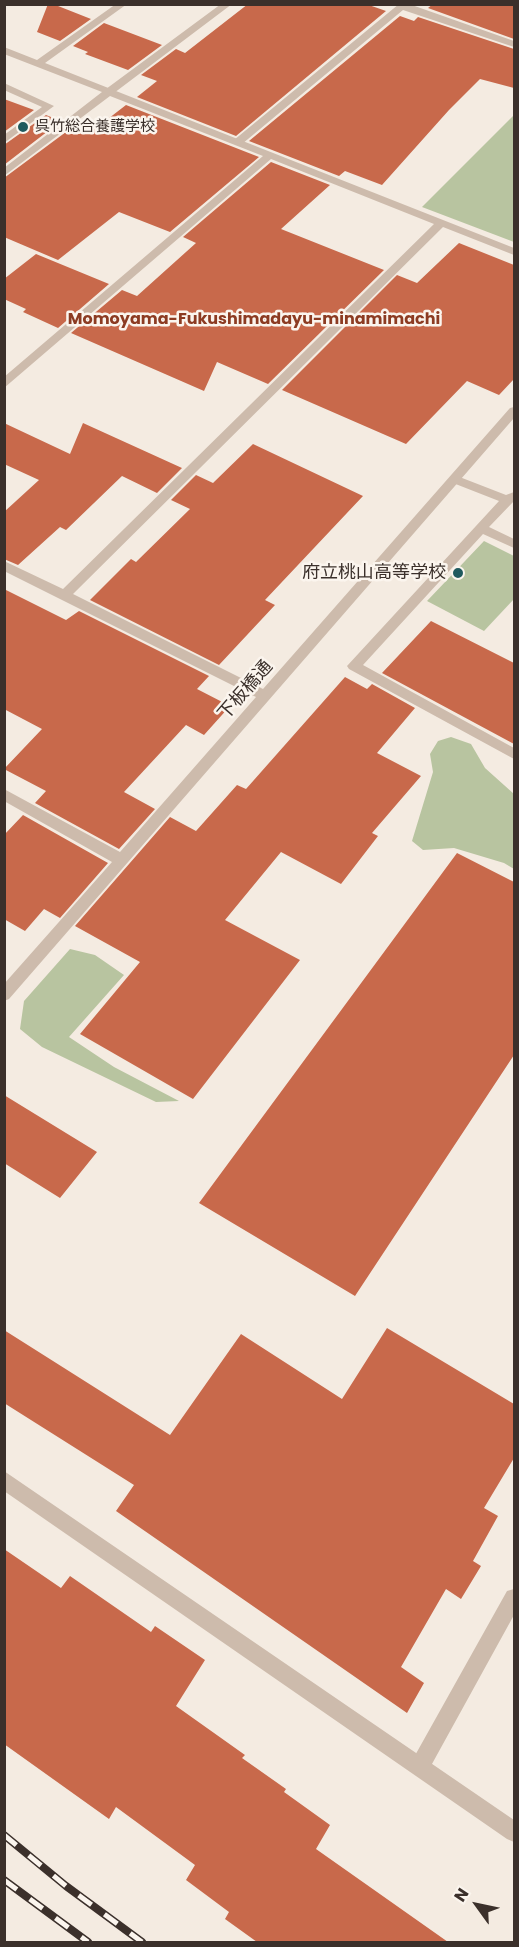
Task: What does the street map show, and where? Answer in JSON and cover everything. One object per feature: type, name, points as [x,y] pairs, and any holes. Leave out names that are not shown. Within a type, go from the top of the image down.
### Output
[{"type":"street","points":[[39,63],[123,4]]},
{"type":"street","points":[[4,173],[228,4]]},
{"type":"street","points":[[238,142],[404,6],[514,44]]},
{"type":"street","points":[[4,50],[514,252]]},
{"type":"street","points":[[4,86],[49,106],[4,140]]},
{"type":"street","points":[[4,384],[270,154]]},
{"type":"street","points":[[65,595],[441,223]]},
{"type":"street","name":"下板橋通","points":[[4,995],[457,480],[514,411]]},
{"type":"street","points":[[457,480],[511,498],[354,666],[514,754]]},
{"type":"street","points":[[481,528],[514,544]]},
{"type":"street","points":[[4,565],[266,696]]},
{"type":"street","points":[[4,794],[121,861]]},
{"type":"street","points":[[4,1480],[514,1832]]},
{"type":"street","points":[[420,1766],[514,1598]]},
{"type":"green space","points":[[514,115],[514,242],[422,207]]},
{"type":"green space","points":[[484,541],[514,556],[514,599],[484,631],[427,601]]},
{"type":"green space","points":[[451,737],[471,744],[485,768],[514,794],[514,869],[504,863],[454,848],[423,850],[412,841],[433,772],[430,754],[438,741]]},
{"type":"green space","points":[[70,949],[95,955],[124,975],[69,1037],[114,1067],[179,1101],[156,1102],[42,1047],[20,1029],[24,1001]]},
{"type":"building","points":[[48,4],[91,19],[60,41],[37,32]]},
{"type":"building","points":[[248,4],[366,4],[386,11],[236,136],[137,97],[157,81],[141,75],[176,49],[185,53]]},
{"type":"building","points":[[433,4],[514,4],[514,39],[428,8]]},
{"type":"building","points":[[400,16],[414,21],[418,17],[514,49],[514,88],[480,79],[382,185],[345,171],[339,176],[249,141]]},
{"type":"building","points":[[104,23],[162,45],[128,70],[85,54],[88,52],[73,46]]},
{"type":"building","points":[[4,99],[34,110],[4,132]]},
{"type":"building","points":[[126,105],[259,157],[170,232],[119,212],[58,260],[4,237],[4,178],[74,126],[91,132]]},
{"type":"building","points":[[46,115],[61,121],[4,165],[4,145]]},
{"type":"building","points":[[271,162],[330,185],[281,229],[384,270],[268,384],[217,362],[204,391],[71,333],[122,290],[137,296],[196,243],[183,237]]},
{"type":"building","points":[[459,243],[514,265],[514,379],[499,395],[467,381],[406,444],[282,390],[397,275],[417,283]]},
{"type":"building","points":[[36,254],[109,284],[58,328],[23,312],[26,309],[4,299],[4,279]]},
{"type":"building","points":[[4,423],[70,454],[83,423],[182,468],[157,493],[122,476],[66,530],[60,527],[18,565],[4,559],[4,512],[39,480],[4,464]]},
{"type":"building","points":[[253,444],[363,496],[265,600],[275,605],[219,665],[90,600],[131,559],[136,562],[190,509],[171,500],[196,475],[213,483]]},
{"type":"building","points":[[4,589],[66,620],[79,611],[209,676],[197,689],[230,706],[204,735],[186,725],[124,792],[155,809],[119,849],[35,803],[46,791],[4,769],[42,729],[4,709]]},
{"type":"building","points":[[431,621],[514,663],[514,744],[382,673]]},
{"type":"building","points":[[345,677],[367,689],[372,684],[415,708],[377,753],[421,776],[372,833],[378,836],[341,884],[281,852],[225,920],[300,960],[193,1099],[80,1034],[140,962],[75,926],[170,817],[196,831],[237,785],[246,789]]},
{"type":"building","points":[[23,815],[108,863],[60,918],[44,909],[25,931],[4,919],[4,835]]},
{"type":"building","points":[[457,853],[514,882],[514,1055],[355,1296],[199,1203]]},
{"type":"building","points":[[4,1095],[97,1152],[60,1198],[4,1163]]},
{"type":"building","points":[[387,1328],[514,1404],[514,1458],[484,1508],[498,1516],[473,1561],[481,1566],[461,1599],[446,1589],[401,1667],[424,1683],[407,1713],[116,1511],[134,1485],[4,1403],[4,1330],[170,1435],[241,1334],[342,1399]]},
{"type":"building","points":[[4,1549],[61,1588],[70,1576],[151,1632],[155,1626],[205,1660],[176,1706],[245,1755],[242,1758],[286,1789],[284,1792],[330,1825],[316,1849],[448,1942],[257,1942],[225,1919],[229,1912],[186,1880],[195,1865],[116,1807],[109,1819],[4,1744]]},
{"type":"railway","points":[[4,1835],[66,1886],[142,1942]]},
{"type":"railway","points":[[4,1880],[88,1942]]},
{"type":"place","name":"呉竹総合養護学校","points":[[23,127]]},
{"type":"place","name":"府立桃山高等学校","points":[[458,573]]},
{"type":"district","name":"Momoyama-Fukushimadayu-minamimachi","points":[[254,320]]}]
